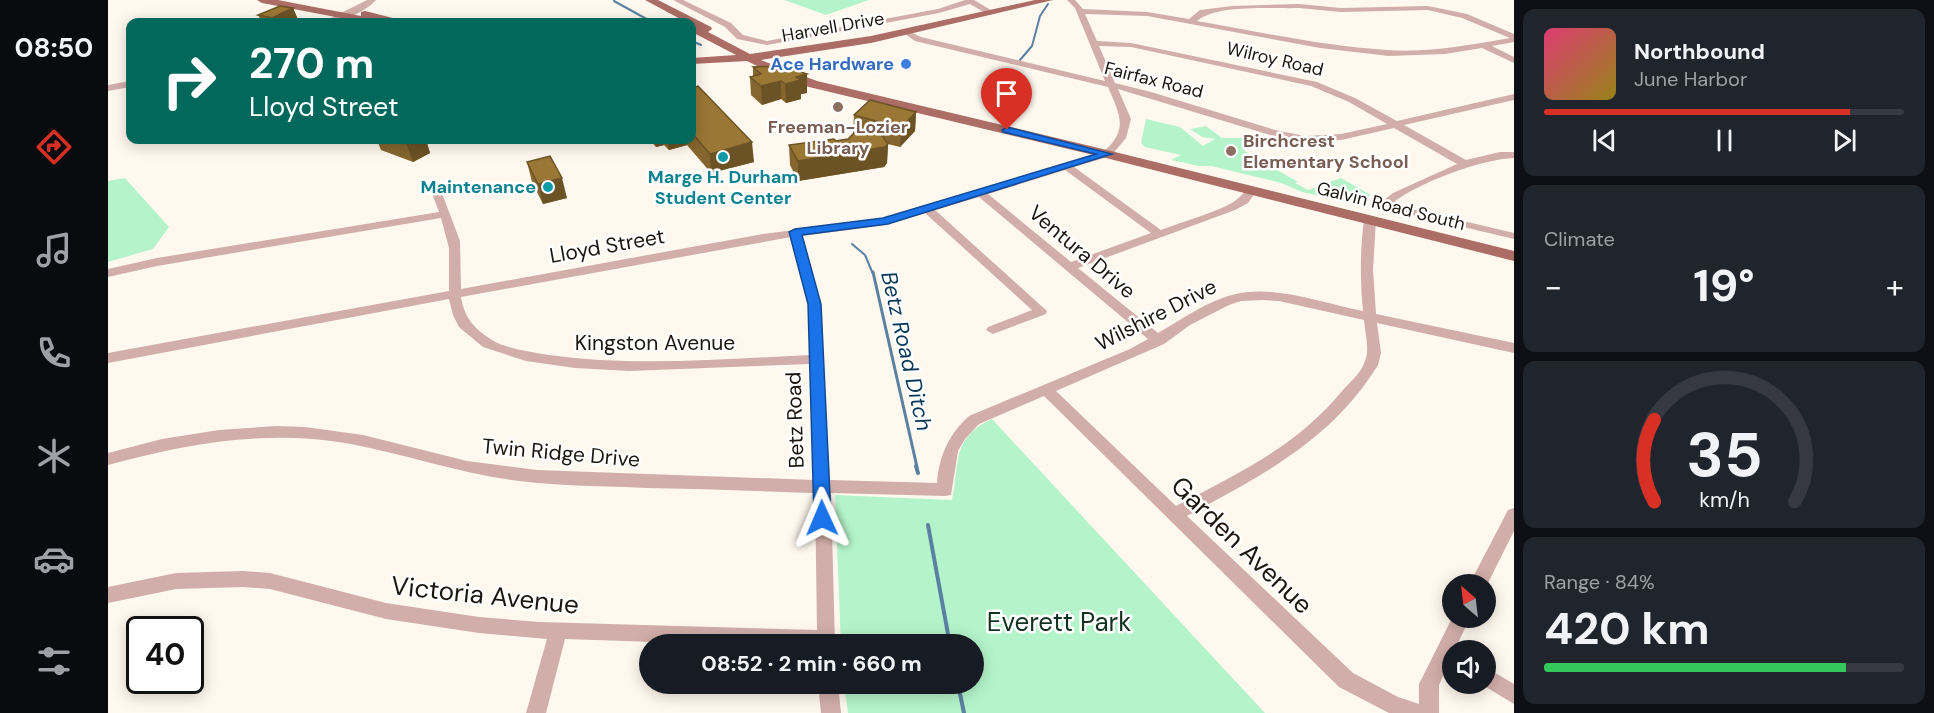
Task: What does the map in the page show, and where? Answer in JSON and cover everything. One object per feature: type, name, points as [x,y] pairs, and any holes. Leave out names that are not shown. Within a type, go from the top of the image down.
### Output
[{"type":"main road","points":[[262,0],[367,18]]},
{"type":"main road","points":[[292,0],[349,16]]},
{"type":"main road","points":[[636,0],[672,18]]},
{"type":"main road","name":"Galvin Road South","points":[[650,0],[683,18]]},
{"type":"main road","name":"Harvell Drive","points":[[696,58],[798,53],[838,47],[1033,0]]},
{"type":"main road","name":"Harvell Drive","points":[[750,55],[831,42],[1048,0]]},
{"type":"main road","name":"Galvin Road South","points":[[696,25],[750,55],[790,69],[901,100],[909,106]]},
{"type":"main road","name":"Galvin Road South","points":[[696,30],[813,84],[1513,255]]},
{"type":"main road","points":[[696,57],[717,50],[720,47],[715,40]]},
{"type":"main road","points":[[790,69],[782,60],[786,56],[798,53]]},
{"type":"street","points":[[349,16],[372,0]]},
{"type":"street","points":[[349,16],[378,0]]},
{"type":"street","points":[[677,0],[729,25],[740,36],[756,42],[779,42],[823,34],[939,11],[969,0],[990,12]]},
{"type":"street","points":[[1071,0],[1080,10],[1126,122],[1118,142],[1107,154]]},
{"type":"street","points":[[1191,22],[1203,12],[1225,8],[1299,6],[1341,10],[1428,8],[1464,16],[1514,38]]},
{"type":"street","points":[[1080,10],[1136,12],[1351,50],[1417,53],[1484,45],[1514,38]]},
{"type":"street","name":"Fairfax Road","points":[[906,32],[918,39],[1186,104],[1273,133],[1298,138],[1333,138],[1514,97]]},
{"type":"street","points":[[823,34],[831,42]]},
{"type":"street","name":"Wilroy Road","points":[[1093,43],[1131,45],[1296,79],[1336,93],[1467,165]]},
{"type":"street","points":[[1484,45],[1514,60]]},
{"type":"street","points":[[108,88],[126,85]]},
{"type":"street","name":"Lloyd Street","points":[[108,358],[795,232],[867,225],[1107,154]]},
{"type":"street","points":[[1513,255],[1512,236],[1404,210],[1388,202],[1420,184],[1467,165],[1501,155],[1514,156]]},
{"type":"street","points":[[1067,167],[1160,234]]},
{"type":"street","name":"Kingston Avenue","points":[[435,188],[455,248],[454,294],[457,309],[464,325],[481,340],[504,351],[525,357],[577,364],[624,366],[817,359]]},
{"type":"street","points":[[1069,267],[1239,205],[1249,198],[1252,190]]},
{"type":"street","name":"Ventura Drive","points":[[981,193],[1159,341]]},
{"type":"street","points":[[927,209],[1041,311],[993,330]]},
{"type":"street","points":[[108,273],[157,262],[445,214]]},
{"type":"street","points":[[1173,514],[1273,461],[1297,445],[1319,424],[1371,365],[1374,353],[1366,249],[1370,220]]},
{"type":"street","name":"Betz Road","points":[[795,232],[814,304],[826,634]]},
{"type":"street","name":"Wilshire Drive","points":[[945,490],[945,474],[950,453],[961,431],[982,417],[1159,341],[1221,304],[1254,296],[1279,297],[1514,348]]},
{"type":"street","name":"Garden Avenue","points":[[1046,390],[1346,680],[1395,706],[1418,713]]},
{"type":"street","name":"Twin Ridge Drive","points":[[108,459],[198,439],[291,433],[332,435],[365,441],[451,464],[507,474],[822,488],[945,490]]},
{"type":"street","points":[[1484,574],[1514,515]]},
{"type":"street","name":"Victoria Avenue","points":[[108,595],[186,580],[218,578],[261,580],[428,619],[479,625],[647,634]]},
{"type":"street","points":[[536,713],[558,630]]},
{"type":"street","points":[[1429,713],[1429,684],[1442,663]]},
{"type":"street","points":[[1496,683],[1514,695]]},
{"type":"street","points":[[829,694],[831,713]]},
{"type":"green space","points":[[784,0],[869,0],[826,15]]},
{"type":"green space","points":[[1146,119],[1180,127],[1203,146],[1215,139],[1202,137],[1190,129],[1206,126],[1222,138],[1243,138],[1249,143],[1244,145],[1248,148],[1243,150],[1308,190],[1341,178],[1371,195],[1351,203],[1302,192],[1281,183],[1211,166],[1198,166],[1171,160],[1181,155],[1145,147],[1141,143]]},
{"type":"green space","points":[[125,178],[169,227],[153,249],[108,262],[108,181]]},
{"type":"green space","name":"Everett Park","points":[[992,419],[1265,713],[848,713],[845,694],[984,694],[984,634],[841,634],[835,495],[952,500],[957,463],[963,443],[979,426]]},
{"type":"building","points":[[280,6],[293,8],[272,18],[258,15]]},
{"type":"building","points":[[781,66],[807,74],[796,77],[801,80],[785,84],[781,81],[761,86],[750,77],[761,74],[753,67]]},
{"type":"building","points":[[698,86],[752,142],[710,154],[696,138],[696,87]]},
{"type":"building","points":[[870,100],[916,112],[901,128],[854,115]]},
{"type":"building","points":[[876,127],[888,144],[885,147],[798,161],[789,145],[848,139],[857,130]]},
{"type":"building","points":[[550,156],[562,178],[538,184],[527,162]]},
{"type":"waterway","points":[[614,1],[645,18]]},
{"type":"waterway","name":"Betz Road Ditch","points":[[1020,60],[1032,46],[1040,16],[1048,4]]},
{"type":"waterway","points":[[696,43],[701,45]]},
{"type":"waterway","name":"Betz Road Ditch","points":[[852,244],[865,255],[873,274]]},
{"type":"waterway","name":"Betz Road Ditch","points":[[873,272],[917,467]]},
{"type":"waterway","name":"Betz Road Ditch","points":[[916,466],[918,473]]},
{"type":"waterway","name":"Betz Road Ditch","points":[[928,525],[948,634]]},
{"type":"waterway","name":"Betz Road Ditch","points":[[960,694],[964,713]]},
{"type":"place","name":"Ace Hardware","points":[[906,64]]},
{"type":"place","name":"Freeman-Lozier Library","points":[[838,107]]},
{"type":"place","name":"Birchcrest Elementary School","points":[[1231,151]]},
{"type":"place","name":"Marge H. Durham Student Center","points":[[723,157]]},
{"type":"place","name":"Maintenance","points":[[548,187]]},
{"type":"route","points":[[822,518],[822,452],[814,304],[795,232],[884,222],[1107,154],[1007,130]]}]
